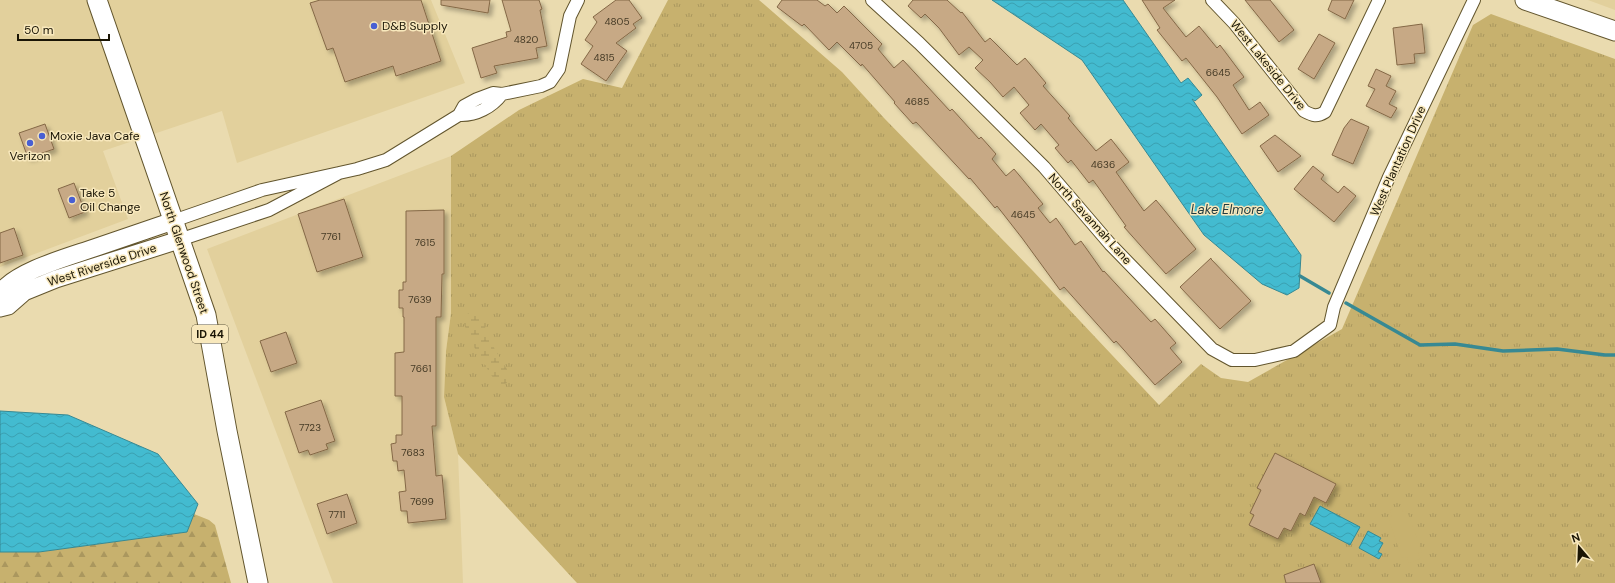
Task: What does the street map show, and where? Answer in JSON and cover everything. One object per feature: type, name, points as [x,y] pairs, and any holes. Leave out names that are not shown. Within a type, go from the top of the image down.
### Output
[{"type":"main road","name":"North Glenwood Street","points":[[97,0],[206,315],[227,431],[258,583]]},
{"type":"main road","points":[[1526,0],[1615,31]]},
{"type":"street","name":"West Riverside Drive","points":[[0,293],[3,288],[25,273],[262,190],[357,169],[386,160],[459,115],[464,106],[477,99],[493,93],[502,94],[541,86],[550,82],[559,69],[570,16],[578,0]]},
{"type":"street","name":"North Savannah Lane","points":[[872,0],[919,43],[1044,167],[1110,244],[1212,349],[1232,360],[1255,360],[1294,351],[1330,325]]},
{"type":"street","name":"West Lakeside Drive","points":[[1212,0],[1234,23],[1304,111],[1314,116],[1325,112],[1379,0]]},
{"type":"street","name":"West Plantation Drive","points":[[1330,325],[1334,307],[1389,177],[1474,0]]},
{"type":"street","name":"West Riverside Drive","points":[[0,308],[8,306],[24,292],[56,279],[269,210],[340,173]]},
{"type":"shaded area","points":[[0,0],[431,0],[465,83],[237,163],[222,111],[103,151],[128,219],[0,267]]},
{"type":"shaded area","points":[[1588,0],[1615,0],[1615,10]]},
{"type":"shaded area","points":[[451,156],[451,313],[446,351],[444,397],[458,454],[463,583],[333,583],[207,249]]},
{"type":"green space","points":[[668,0],[759,0],[842,72],[884,118],[1033,271],[1159,405],[1201,364],[1221,378],[1248,382],[1342,329],[1473,25],[1491,14],[1615,59],[1615,583],[577,583],[458,454],[444,397],[446,351],[451,313],[451,156],[519,110],[583,79],[622,88]]},
{"type":"green space","points":[[475,311],[488,332],[495,350],[507,369],[507,383],[499,387],[477,353],[462,320],[467,314]]},
{"type":"green space","points":[[1401,506],[1403,512],[1407,511],[1422,552],[1418,553],[1420,559],[1409,563],[1407,557],[1402,558],[1388,517],[1392,516],[1390,510]]},
{"type":"green space","points":[[194,514],[209,520],[215,525],[231,583],[0,583],[0,552],[39,552],[186,532]]},
{"type":"water","name":"Lake Elmore","points":[[992,0],[1123,0],[1181,83],[1188,78],[1202,95],[1195,101],[1192,99],[1301,255],[1299,288],[1287,295],[1262,284],[1204,235],[1082,60]]},
{"type":"water","points":[[0,411],[68,415],[158,454],[198,504],[187,532],[39,552],[0,552]]},
{"type":"water","points":[[1320,506],[1360,527],[1350,545],[1310,524]]},
{"type":"water","points":[[1368,531],[1381,538],[1379,541],[1383,543],[1378,552],[1382,554],[1379,559],[1359,548]]},
{"type":"building","name":"D&B Supply","points":[[320,0],[421,0],[441,61],[396,76],[393,66],[345,82],[333,48],[327,50],[310,3]]},
{"type":"building","points":[[441,0],[490,0],[488,13],[441,5]]},
{"type":"building","points":[[502,0],[539,0],[542,9],[540,10],[547,46],[536,48],[538,58],[494,66],[497,73],[481,78],[472,48],[507,37],[506,32],[511,31]]},
{"type":"building","points":[[616,0],[629,0],[642,18],[633,24],[636,28],[616,43],[627,51],[606,81],[581,64],[593,46],[585,40],[597,22],[593,17]]},
{"type":"building","points":[[782,0],[817,0],[825,6],[828,4],[837,13],[844,6],[882,44],[878,49],[894,68],[903,60],[950,111],[952,109],[979,139],[981,137],[996,154],[992,159],[1006,176],[1014,169],[1043,204],[1038,208],[1050,223],[1056,218],[1075,245],[1081,241],[1103,272],[1104,271],[1151,322],[1155,319],[1176,343],[1170,348],[1182,362],[1155,385],[1116,341],[1114,343],[1064,287],[1060,290],[997,206],[995,208],[970,178],[969,179],[916,122],[913,124],[862,64],[861,66],[837,42],[829,50],[804,24],[802,26],[777,7]]},
{"type":"building","points":[[913,0],[947,0],[961,13],[962,12],[985,42],[990,38],[1017,65],[1025,58],[1046,83],[1043,86],[1070,116],[1068,118],[1096,151],[1111,139],[1129,162],[1116,172],[1144,211],[1156,200],[1196,249],[1166,274],[1124,227],[1126,226],[1093,180],[1089,183],[1071,160],[1068,163],[1055,148],[1059,145],[1041,124],[1035,130],[1020,113],[1029,105],[1014,87],[1003,97],[975,68],[983,60],[969,47],[959,55],[939,28],[925,14],[921,18],[908,6]]},
{"type":"building","points":[[1142,0],[1175,0],[1163,8],[1186,37],[1199,26],[1217,48],[1220,45],[1244,77],[1233,85],[1249,110],[1260,102],[1269,115],[1242,134],[1217,97],[1186,58],[1182,61],[1157,30],[1160,28]]},
{"type":"building","points":[[1245,0],[1270,0],[1294,30],[1279,42]]},
{"type":"building","points":[[1332,0],[1354,0],[1345,19],[1328,10]]},
{"type":"building","points":[[1422,24],[1425,53],[1414,54],[1415,63],[1397,65],[1393,28]]},
{"type":"building","points":[[1319,34],[1335,43],[1314,79],[1298,69]]},
{"type":"building","points":[[1376,69],[1391,76],[1386,86],[1396,91],[1389,104],[1397,108],[1391,118],[1366,106],[1375,89],[1368,86]]},
{"type":"building","points":[[1351,119],[1369,127],[1353,164],[1332,155],[1344,128]]},
{"type":"building","points":[[45,124],[54,149],[28,158],[19,133]]},
{"type":"building","points":[[1275,135],[1301,156],[1278,172],[1260,146]]},
{"type":"building","points":[[1313,166],[1324,175],[1321,179],[1338,193],[1344,186],[1356,196],[1334,222],[1294,189]]},
{"type":"building","name":"Take 5 Oil Change","points":[[74,183],[85,212],[69,218],[58,189]]},
{"type":"building","points":[[344,199],[363,257],[317,272],[298,214]]},
{"type":"building","points":[[444,210],[444,274],[442,274],[441,317],[436,317],[436,426],[432,426],[436,476],[442,475],[446,519],[408,523],[407,511],[401,511],[399,492],[406,491],[404,470],[398,471],[397,461],[393,461],[391,444],[396,443],[396,435],[402,435],[402,396],[395,396],[395,353],[404,352],[404,317],[403,308],[399,308],[399,290],[403,290],[403,282],[406,282],[406,211]]},
{"type":"building","points":[[14,228],[23,255],[0,263],[0,233]]},
{"type":"building","points":[[1211,258],[1251,301],[1220,329],[1180,287]]},
{"type":"building","points":[[286,332],[297,363],[271,372],[260,341]]},
{"type":"building","points":[[321,400],[335,441],[326,444],[328,449],[310,455],[308,450],[299,453],[285,412]]},
{"type":"building","points":[[1275,453],[1336,484],[1326,503],[1314,497],[1305,516],[1300,513],[1291,531],[1284,528],[1278,539],[1249,525],[1254,515],[1250,513],[1261,490],[1257,488]]},
{"type":"building","points":[[347,494],[357,523],[327,534],[317,504]]},
{"type":"building","points":[[1314,564],[1321,583],[1286,583],[1284,575]]},
{"type":"waterway","points":[[1300,276],[1329,293]]},
{"type":"waterway","points":[[1346,303],[1420,345],[1455,344],[1503,351],[1557,349],[1615,355]]},
{"type":"place","name":"D&B Supply","points":[[374,26]]},
{"type":"place","name":"Moxie Java Cafe","points":[[42,136]]},
{"type":"place","name":"Verizon","points":[[30,143]]},
{"type":"place","name":"Take 5 Oil Change","points":[[72,200]]}]
